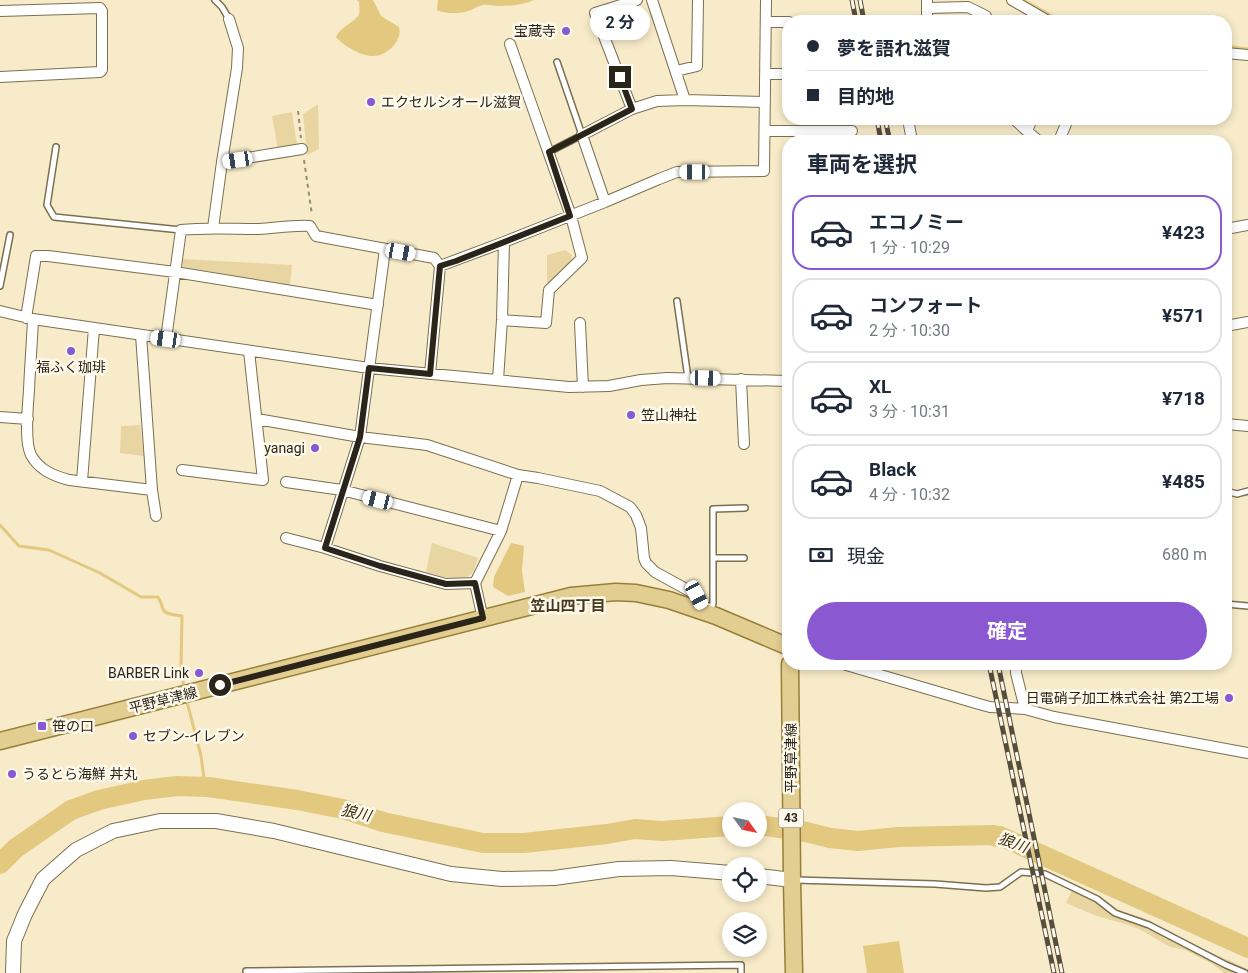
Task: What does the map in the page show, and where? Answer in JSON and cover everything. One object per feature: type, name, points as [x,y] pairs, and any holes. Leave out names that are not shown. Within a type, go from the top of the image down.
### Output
[{"type":"main road","name":"平野草津線","points":[[0,741],[571,596],[616,592],[636,593],[669,600],[713,613],[782,644]]},
{"type":"main road","name":"平野草津線","points":[[790,670],[794,973]]},
{"type":"street","points":[[632,109],[595,13],[637,0]]},
{"type":"street","points":[[652,0],[685,100]]},
{"type":"street","points":[[676,71],[697,66],[698,0]]},
{"type":"street","points":[[440,266],[606,202],[677,172],[764,171],[766,0]]},
{"type":"street","points":[[1012,0],[1038,15]]},
{"type":"street","points":[[927,4],[968,7],[984,15]]},
{"type":"street","points":[[0,11],[100,8],[102,11],[102,70],[100,72],[0,77]]},
{"type":"street","points":[[213,228],[237,68],[238,48],[229,19]]},
{"type":"street","points":[[766,22],[782,22]]},
{"type":"street","points":[[502,320],[546,323],[549,290],[582,258],[549,152],[510,44]]},
{"type":"street","points":[[1232,54],[1248,55]]},
{"type":"street","points":[[766,74],[782,74]]},
{"type":"street","points":[[606,202],[582,135],[632,109],[657,101],[765,102]]},
{"type":"street","points":[[1020,125],[1030,135]]},
{"type":"street","points":[[1026,132],[1029,125]]},
{"type":"street","points":[[765,131],[804,135]]},
{"type":"street","points":[[822,135],[852,131]]},
{"type":"street","points":[[222,162],[302,149]]},
{"type":"street","points":[[1232,229],[1248,225]]},
{"type":"street","points":[[166,339],[181,230],[310,226],[316,236],[434,258],[440,266],[430,374]]},
{"type":"street","points":[[498,380],[504,242]]},
{"type":"street","points":[[325,548],[360,437],[385,249]]},
{"type":"street","points":[[152,490],[58,477],[45,471],[30,454],[28,419],[30,318],[32,274],[36,256],[175,272],[378,305]]},
{"type":"street","points":[[0,311],[30,318],[166,339],[369,368],[430,374],[583,387],[609,386],[641,380],[667,378],[782,381]]},
{"type":"street","points":[[1232,325],[1248,322]]},
{"type":"street","points":[[580,323],[583,387]]},
{"type":"street","points":[[82,481],[94,328]]},
{"type":"street","points":[[141,335],[152,490],[156,516]]},
{"type":"street","points":[[182,470],[263,480],[249,351]]},
{"type":"street","points":[[740,379],[744,444]]},
{"type":"street","points":[[0,417],[28,419]]},
{"type":"street","points":[[257,419],[360,437],[427,445],[518,475],[600,491],[630,507],[636,515],[641,528],[646,563],[655,572],[697,595],[702,605],[713,613]]},
{"type":"street","points":[[1232,425],[1248,426]]},
{"type":"street","points":[[483,618],[475,583],[501,532],[518,475]]},
{"type":"street","points":[[286,482],[342,490],[501,532]]},
{"type":"street","points":[[286,538],[446,584],[475,583]]},
{"type":"street","points":[[863,670],[978,704],[1025,709],[1054,717],[1248,753]]},
{"type":"street","points":[[1016,670],[1025,709]]},
{"type":"street","points":[[13,973],[14,941],[24,914],[43,880],[76,850],[113,831],[160,821],[216,821],[274,831],[451,874],[502,879],[554,878],[619,869],[671,868],[722,872]]},
{"type":"street","points":[[767,877],[792,880]]},
{"type":"lane","points":[[215,0],[229,19]]},
{"type":"lane","points":[[549,152],[582,135],[557,62]]},
{"type":"lane","points":[[56,147],[47,205],[54,217],[181,230]]},
{"type":"lane","points":[[0,286],[10,235]]},
{"type":"lane","points":[[677,300],[688,378]]},
{"type":"lane","points":[[1232,493],[1237,494],[1248,491]]},
{"type":"lane","points":[[713,613],[713,509],[745,508]]},
{"type":"lane","points":[[713,558],[744,558]]},
{"type":"lane","points":[[1232,605],[1248,606]]},
{"type":"lane","points":[[792,880],[935,884],[986,888],[1000,887],[1021,872],[1046,874],[1097,898],[1115,913],[1149,925],[1245,973]]},
{"type":"lane","points":[[246,971],[741,965],[741,973]]},
{"type":"path","points":[[298,111],[312,216],[310,226]]},
{"type":"shaded area","points":[[357,0],[373,0],[381,16],[399,27],[399,37],[393,46],[384,53],[374,56],[364,55],[348,47],[336,37],[359,14],[359,2]]},
{"type":"shaded area","points":[[438,0],[534,0],[512,5],[483,5],[464,12],[452,13],[437,10]]},
{"type":"shaded area","points":[[318,104],[319,149],[307,155],[303,114]]},
{"type":"shaded area","points":[[292,112],[297,145],[278,150],[272,116]]},
{"type":"shaded area","points":[[565,250],[572,255],[571,262],[551,283],[547,284],[547,255]]},
{"type":"shaded area","points":[[183,259],[292,265],[290,285],[183,267]]},
{"type":"shaded area","points":[[140,425],[144,456],[120,453],[121,426]]},
{"type":"shaded area","points":[[432,543],[478,558],[472,573],[462,578],[456,578],[443,577],[426,572]]},
{"type":"shaded area","points":[[511,543],[524,546],[522,571],[525,592],[508,596],[493,587],[494,577]]},
{"type":"shaded area","points":[[1075,884],[1098,896],[1116,910],[1144,918],[1188,942],[1248,969],[1248,973],[1224,973],[1212,964],[1185,950],[1170,947],[1141,930],[1094,915],[1066,903]]},
{"type":"shaded area","points":[[899,941],[904,973],[867,973],[863,946]]},
{"type":"waterway","points":[[1023,0],[1050,15]]},
{"type":"waterway","points":[[1232,47],[1248,49]]},
{"type":"waterway","points":[[0,525],[19,546],[49,550],[100,573],[141,597],[158,597],[164,611],[182,616],[181,665],[184,689]]},
{"type":"waterway","points":[[186,698],[201,756],[205,786]]},
{"type":"waterway","name":"狼川","points":[[0,864],[16,848],[71,810],[99,800],[144,790],[177,786],[208,787],[297,800],[343,809],[383,822],[483,843],[524,843],[635,829],[662,831],[722,827]]},
{"type":"waterway","name":"狼川","points":[[768,826],[830,838],[858,841],[898,837],[1000,836],[1248,948]]},
{"type":"railway","points":[[852,0],[855,15]]},
{"type":"railway","points":[[860,0],[863,15]]},
{"type":"railway","points":[[878,125],[880,135]]},
{"type":"railway","points":[[886,125],[889,135]]},
{"type":"railway","points":[[990,670],[1054,973]]},
{"type":"railway","points":[[999,670],[1062,973]]},
{"type":"place","name":"宝蔵寺","points":[[566,31]]},
{"type":"place","name":"エクセルシオール滋賀","points":[[371,102]]},
{"type":"place","name":"福ふく珈琲","points":[[71,351]]},
{"type":"place","name":"笠山神社","points":[[631,415]]},
{"type":"place","name":"yanagi","points":[[315,448]]},
{"type":"place","name":"BARBER Link","points":[[199,673]]},
{"type":"place","name":"日電硝子加工株式会社 第2工場","points":[[1229,698]]},
{"type":"place","name":"笹の口","points":[[42,726]]},
{"type":"place","name":"セブン-イレブン","points":[[133,736]]},
{"type":"place","name":"うるとら海鮮 丼丸","points":[[12,774]]},
{"type":"district","name":"笠山四丁目","points":[[568,606]]},
{"type":"route","points":[[220,685],[483,618],[475,583],[446,584],[352,558],[325,548],[360,437],[369,368],[430,374],[440,266],[570,216],[549,152],[632,109],[620,77]]}]
